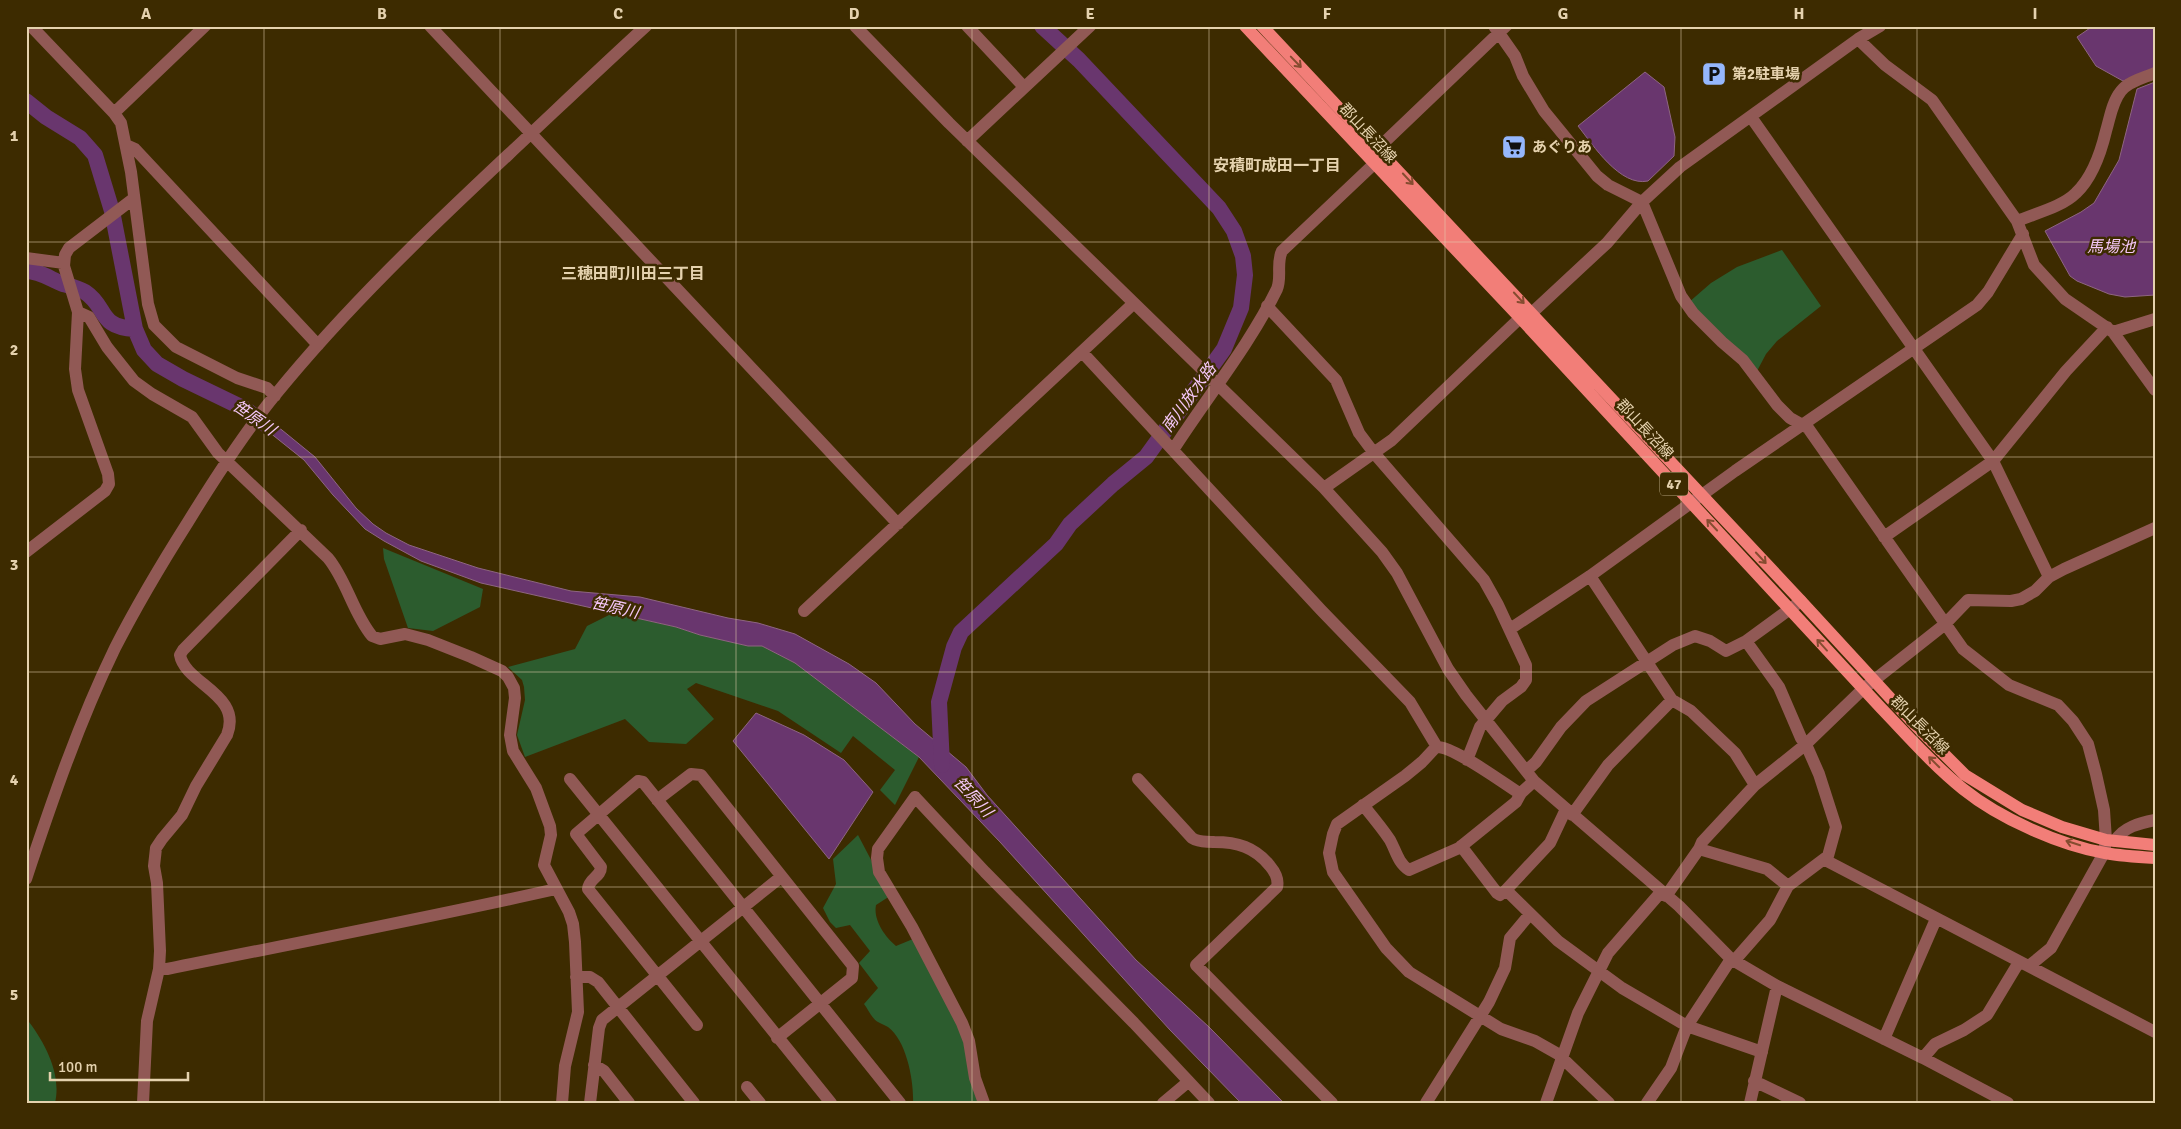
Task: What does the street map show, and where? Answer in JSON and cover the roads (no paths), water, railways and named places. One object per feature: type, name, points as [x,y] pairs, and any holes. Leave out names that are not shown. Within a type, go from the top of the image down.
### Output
[{"type":"main road","name":"郡山長沼線","points":[[1245,26],[1374,156],[1697,499],[1802,601],[1947,758],[1986,790],[2030,814],[2062,827],[2110,840],[2155,845]]},
{"type":"main road","name":"郡山長沼線","points":[[1262,26],[1374,156]]},
{"type":"main road","name":"郡山長沼線","points":[[1697,499],[1790,609],[1863,689],[1941,770],[1963,789],[1994,810],[2040,833],[2104,853],[2155,858]]},
{"type":"street","points":[[31,26],[121,122],[126,145],[148,304],[157,330],[176,347],[236,378],[267,388],[275,396]]},
{"type":"street","points":[[114,113],[205,26]]},
{"type":"street","points":[[430,26],[898,524]]},
{"type":"street","points":[[26,879],[82,726],[115,649],[150,582],[226,461],[275,396],[318,345],[385,273],[646,26]]},
{"type":"street","points":[[855,26],[967,141],[1324,488],[1382,552],[1397,573],[1448,669],[1530,776],[1679,906],[1733,960],[1777,986],[2008,1103]]},
{"type":"street","points":[[967,26],[1024,87]]},
{"type":"street","points":[[967,141],[1090,26]]},
{"type":"street","points":[[1324,488],[1374,453],[1413,421],[1607,243],[1642,202],[1680,167],[1861,37],[1880,26]]},
{"type":"street","points":[[1173,450],[1216,382],[1268,306],[1278,284],[1282,252],[1500,28],[1516,56],[1523,76],[1544,111],[1597,176],[1608,185],[1642,202],[1681,296],[1694,314],[1743,360],[1777,405],[1796,423],[1808,428],[1963,649],[2009,685],[2058,705],[2073,721],[2088,744],[2110,840]]},
{"type":"street","points":[[1861,37],[1885,65],[1932,100],[2017,221],[2034,265],[2056,290],[2110,329],[2155,390]]},
{"type":"street","points":[[2017,221],[2075,195],[2084,184],[2094,164],[2104,140],[2114,105],[2121,91],[2132,82],[2155,73]]},
{"type":"street","points":[[1751,117],[1993,461],[2049,577]]},
{"type":"street","points":[[126,145],[135,149],[318,345]]},
{"type":"street","points":[[26,552],[105,491],[109,484],[108,474],[78,390],[76,376],[76,309],[64,264],[65,255],[69,248],[133,199]]},
{"type":"street","points":[[1510,629],[1590,576],[1802,424],[1977,305],[2023,234]]},
{"type":"street","points":[[26,258],[64,264]]},
{"type":"street","points":[[804,611],[1134,303]]},
{"type":"street","points":[[1268,306],[1336,380],[1359,433],[1374,453],[1442,534],[1458,548],[1476,569],[1510,629],[1526,665],[1526,680],[1521,687],[1502,701],[1476,733],[1467,760]]},
{"type":"street","points":[[76,309],[89,317],[107,347],[134,381],[152,394],[192,417],[226,461],[243,475],[270,504],[301,530],[337,569],[367,631],[374,638],[405,634],[428,640],[502,671],[512,682],[515,698],[510,740],[513,750],[536,788],[548,817],[551,835],[544,862],[566,905],[573,924],[578,1012],[565,1066],[562,1103]]},
{"type":"street","points":[[1884,537],[1993,461],[2061,376],[2110,329],[2155,319]]},
{"type":"street","points":[[1082,352],[1321,610],[1410,702],[1437,747]]},
{"type":"street","points":[[1546,1103],[1578,1013],[1612,948],[1663,894],[1705,838],[1755,785],[1805,745],[1863,689],[1944,624],[1968,600],[2011,601],[2022,599],[2035,591],[2049,577],[2155,528]]},
{"type":"street","points":[[143,1103],[147,1021],[159,969],[161,933],[154,866],[156,848],[182,816],[196,786],[230,727],[229,716],[224,704],[184,665],[180,655],[301,530]]},
{"type":"street","points":[[1590,576],[1672,700],[1691,711],[1735,753],[1755,785]]},
{"type":"street","points":[[1363,804],[1390,841],[1394,852],[1409,870],[1461,846],[1516,802],[1536,762],[1550,740],[1581,705],[1682,640],[1695,636],[1710,640],[1724,651],[1746,641],[1802,601]]},
{"type":"street","points":[[1648,1103],[1671,1068],[1687,1026],[1733,960],[1770,920],[1788,886],[1825,860],[1836,834],[1836,827],[1823,782],[1779,688],[1746,641]]},
{"type":"street","points":[[1461,846],[1500,895],[1550,843],[1569,812],[1608,765],[1672,700]]},
{"type":"street","points":[[1521,793],[1467,760],[1445,748],[1437,747],[1405,776],[1342,819],[1334,829],[1329,853],[1333,872],[1386,948],[1400,964],[1419,979],[1501,1029],[1535,1041],[1562,1057],[1588,1085],[1609,1103]]},
{"type":"street","points":[[657,800],[691,774],[701,775],[854,966],[852,978],[778,1038]]},
{"type":"street","points":[[570,779],[831,1103]]},
{"type":"street","points":[[1138,779],[1192,838],[1198,842],[1237,843],[1257,854],[1274,870],[1278,880],[1277,887],[1196,965],[1332,1103]]},
{"type":"street","points":[[698,1025],[589,892],[589,883],[600,872],[601,866],[576,834],[638,782],[642,782],[657,800],[900,1103]]},
{"type":"street","points":[[984,1103],[975,1078],[969,1041],[962,1023],[912,926],[879,872],[878,850],[915,797],[1209,1103]]},
{"type":"street","points":[[1922,1058],[1935,1044],[1964,1030],[1987,1015],[2024,964],[2051,948],[2110,840],[2124,830],[2140,823],[2155,820]]},
{"type":"street","points":[[1699,848],[1767,869],[1788,886]]},
{"type":"street","points":[[1825,860],[2155,1032]]},
{"type":"street","points":[[590,1103],[600,1022],[781,877]]},
{"type":"street","points":[[159,969],[293,945],[556,888]]},
{"type":"street","points":[[1506,890],[1558,941],[1647,1003],[1687,1026],[1762,1052]]},
{"type":"street","points":[[1426,1103],[1489,1002],[1504,972],[1510,938],[1530,914]]},
{"type":"street","points":[[1884,1039],[1936,918]]},
{"type":"street","points":[[576,977],[593,978],[694,1103]]},
{"type":"street","points":[[1750,1103],[1777,986]]},
{"type":"street","points":[[594,1065],[604,1071],[629,1103]]},
{"type":"street","points":[[1754,1081],[1800,1103]]},
{"type":"street","points":[[1164,1103],[1188,1082]]},
{"type":"street","points":[[747,1087],[760,1103]]},
{"type":"water","points":[[2093,26],[2155,26],[2155,70],[2123,81],[2096,66],[2077,37]]},
{"type":"water","points":[[1645,72],[1664,87],[1675,137],[1674,156],[1648,181],[1638,181],[1627,178],[1608,163],[1578,126]]},
{"type":"water","name":"馬場池","points":[[2155,82],[2155,295],[2125,297],[2109,294],[2077,281],[2070,276],[2045,231],[2094,203],[2119,160],[2137,89]]},
{"type":"water","points":[[266,417],[315,457],[356,508],[373,524],[409,545],[478,568],[571,591],[640,597],[728,618],[758,623],[795,634],[849,664],[876,683],[915,724],[966,767],[987,795],[1136,960],[1209,1027],[1284,1103],[1241,1103],[1170,1030],[1000,842],[919,757],[795,663],[762,646],[748,646],[700,635],[676,627],[481,583],[421,561],[365,529],[304,460],[259,424]]},
{"type":"water","points":[[756,713],[804,735],[844,760],[873,792],[829,859],[733,741]]},
{"type":"waterway","name":"南川放水路","points":[[942,765],[939,702],[954,647],[961,632],[1056,544],[1070,524],[1113,484],[1146,457],[1224,349],[1241,308],[1245,275],[1243,256],[1234,231],[1219,208],[1079,60],[1042,26]]},
{"type":"waterway","name":"笹原川","points":[[26,101],[46,117],[80,138],[95,155],[112,211],[135,329],[144,350],[157,364],[183,379],[245,409],[269,427]]},
{"type":"waterway","points":[[26,271],[40,274],[85,292],[114,324],[135,329]]},
{"type":"place","name":"第2駐車場","points":[[1714,74]]},
{"type":"place","name":"あぐりあ","points":[[1514,147]]},
{"type":"district","name":"安積町成田一丁目","points":[[1277,166]]},
{"type":"district","name":"三穂田町川田三丁目","points":[[633,274]]}]
